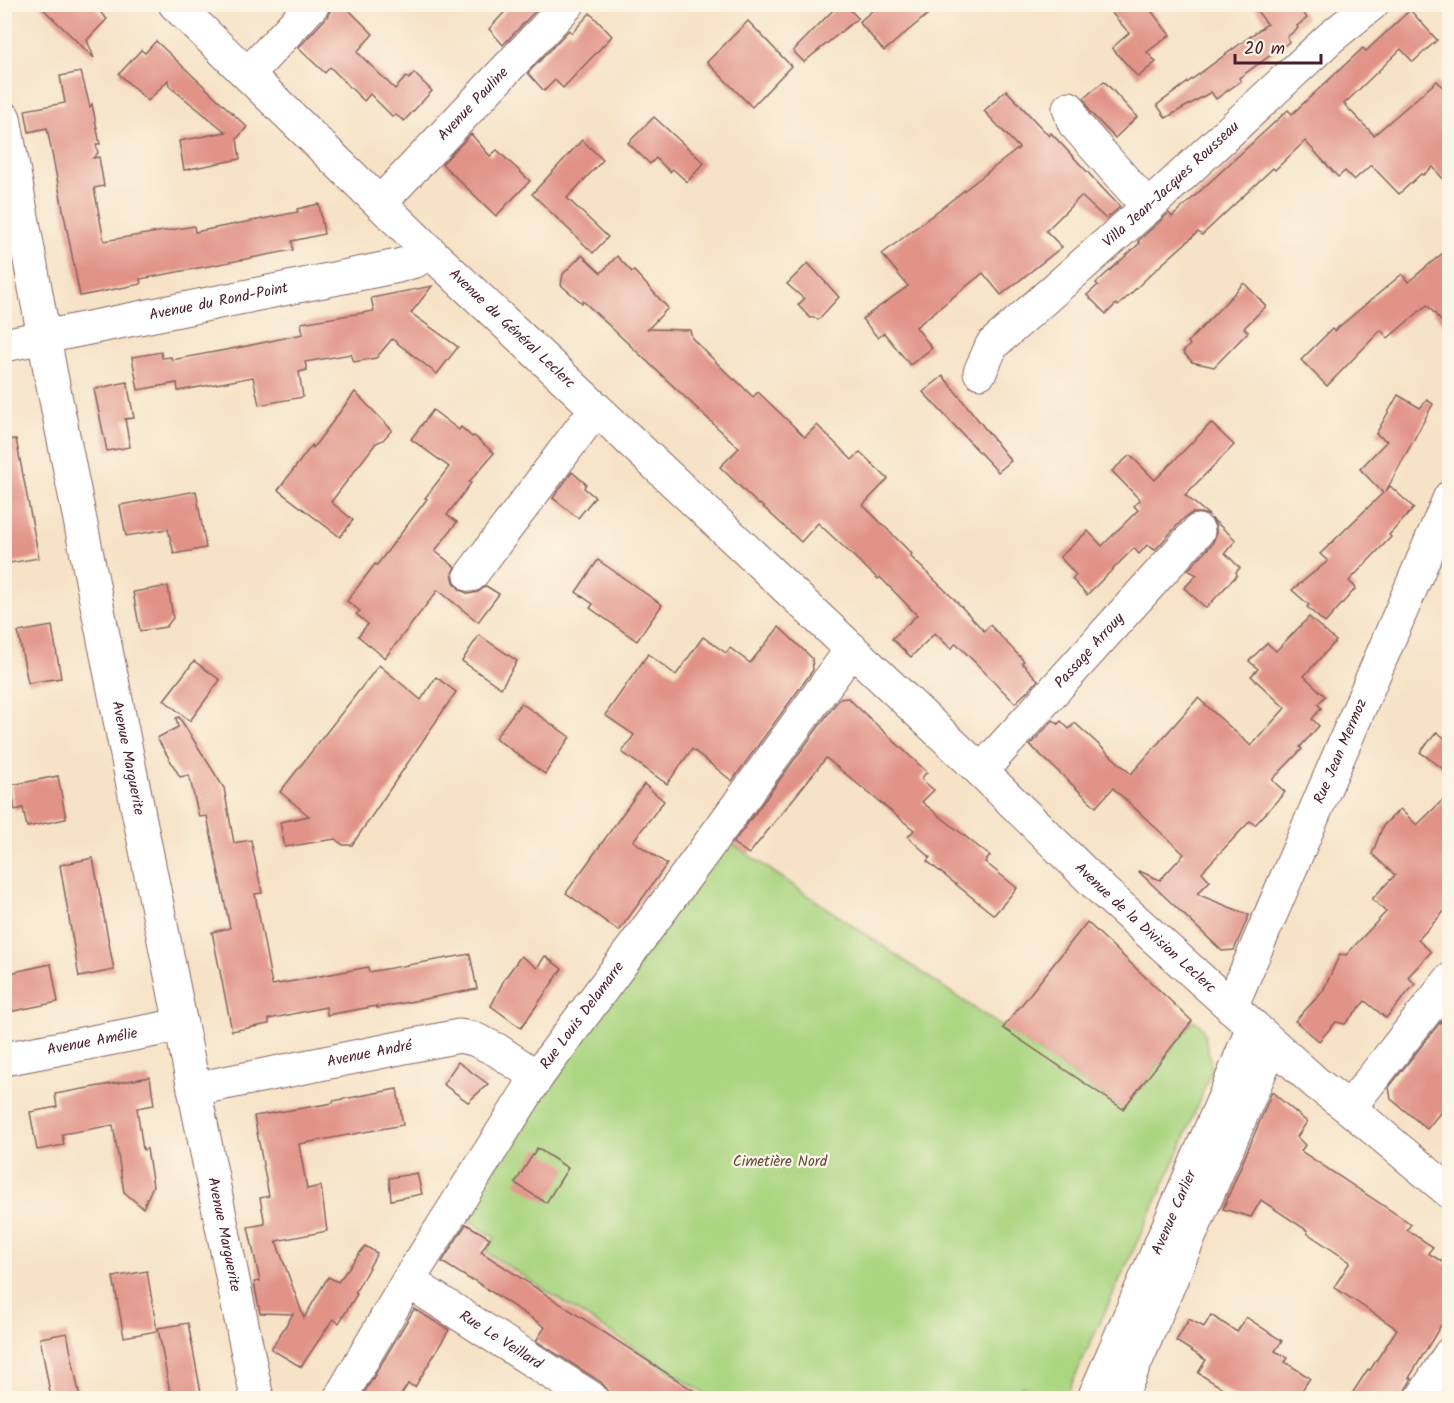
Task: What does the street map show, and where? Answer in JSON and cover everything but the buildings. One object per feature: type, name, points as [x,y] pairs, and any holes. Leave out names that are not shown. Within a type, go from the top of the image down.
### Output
[{"type":"street","name":"Avenue du Général Leclerc","points":[[175,4],[430,252],[852,650]]},
{"type":"street","points":[[248,74],[313,4]]},
{"type":"street","name":"Avenue Pauline","points":[[380,203],[568,4]]},
{"type":"street","name":"Villa Jean-Jacques Rousseau","points":[[980,372],[992,345],[1148,207],[1330,38],[1372,4]]},
{"type":"street","points":[[1069,108],[1074,123],[1148,207]]},
{"type":"street","name":"Avenue Marguerite","points":[[4,118],[44,337],[257,1398]]},
{"type":"street","name":"Avenue du Rond-Point","points":[[4,345],[399,266],[415,261],[430,252]]},
{"type":"street","points":[[471,575],[596,409]]},
{"type":"street","name":"Rue Jean Mermoz","points":[[1252,1026],[1449,497]]},
{"type":"street","name":"Passage Arrouy","points":[[981,771],[1198,531]]},
{"type":"street","name":"Avenue de la Division Leclerc","points":[[852,650],[981,771],[1104,892],[1316,1083],[1449,1192]]},
{"type":"street","name":"Rue Louis Delamarre","points":[[340,1398],[408,1281],[537,1077],[852,650]]},
{"type":"street","points":[[1349,1108],[1449,980]]},
{"type":"street","name":"Avenue Amélie","points":[[4,1059],[181,1025]]},
{"type":"street","name":"Avenue Carlier","points":[[1094,1398],[1228,1089],[1252,1026]]},
{"type":"street","name":"Avenue Carlier","points":[[1120,1398],[1252,1026]]},
{"type":"street","name":"Avenue André","points":[[195,1089],[459,1036],[474,1039],[497,1050],[537,1077]]},
{"type":"street","name":"Rue Le Veillard","points":[[408,1281],[591,1398]]},
{"type":"street","points":[[1422,1398],[1449,1354]]},
{"type":"green space","name":"Cimetière Nord","points":[[722,837],[1123,1109],[1194,1020],[1203,1028],[1212,1069],[1180,1149],[1065,1398],[1042,1398],[1022,1386],[1014,1398],[711,1398],[486,1252],[495,1238],[464,1217],[541,1092]]}]
